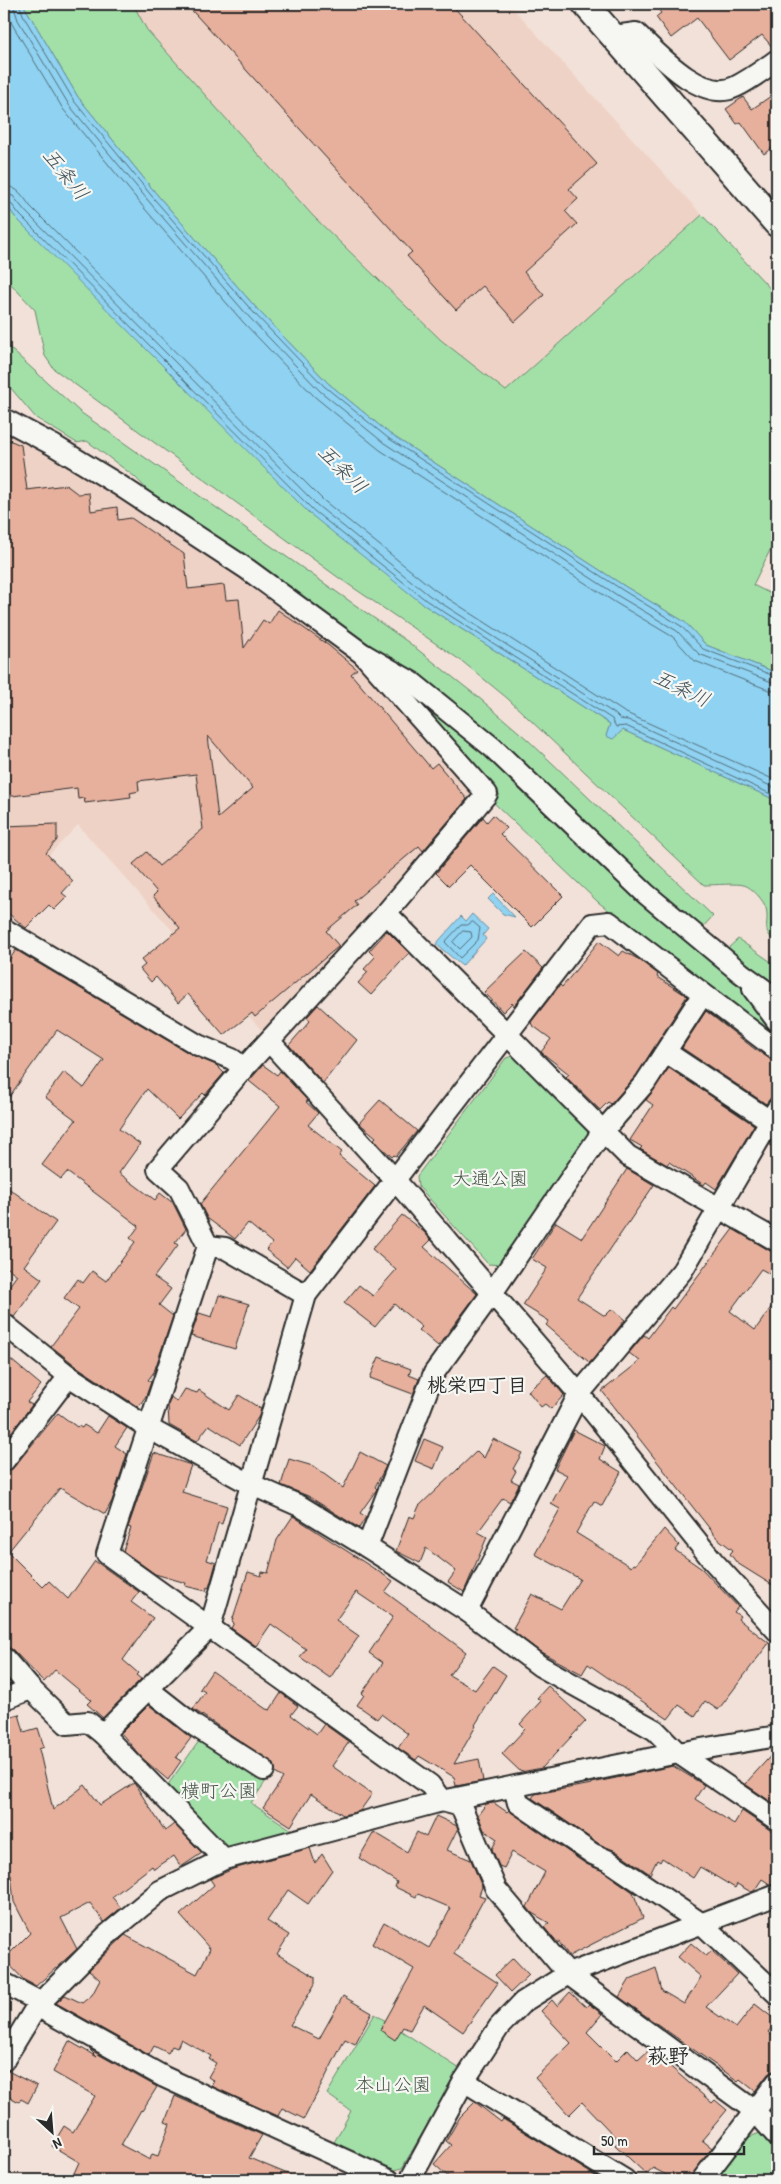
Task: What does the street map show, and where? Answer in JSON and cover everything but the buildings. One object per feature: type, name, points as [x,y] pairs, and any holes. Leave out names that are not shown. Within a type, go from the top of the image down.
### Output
[{"type":"street","points":[[585,4],[777,224]]},
{"type":"street","points":[[614,36],[636,33],[699,86],[717,90],[734,88],[777,60]]},
{"type":"street","points":[[4,419],[53,445],[111,480],[247,568],[363,654],[413,683],[492,747],[646,894],[741,973],[777,999]]},
{"type":"street","points":[[363,654],[488,794],[386,913],[270,1042],[244,1068],[158,1169],[179,1188],[208,1246],[150,1429],[107,1554],[430,1785],[442,1801],[461,1806],[496,1889],[568,1974],[755,2111],[777,2136]]},
{"type":"street","points":[[386,913],[628,1156],[777,1241]]},
{"type":"street","points":[[103,1734],[210,1627],[306,1295],[506,1033],[592,924],[609,922],[777,1050]]},
{"type":"street","points":[[4,929],[198,1045],[232,1059],[244,1068]]},
{"type":"street","points":[[741,973],[777,1021]]},
{"type":"street","points":[[368,1546],[434,1372],[492,1293],[603,1131],[645,1083],[703,994]]},
{"type":"street","points":[[270,1042],[395,1180],[579,1394],[713,1561],[777,1631]]},
{"type":"street","points":[[467,1611],[579,1394],[682,1271],[774,1115],[666,1052]]},
{"type":"street","points":[[208,1246],[225,1248],[306,1295]]},
{"type":"street","points":[[4,1324],[69,1376],[150,1429],[250,1484],[300,1506],[368,1546],[467,1611],[540,1666],[655,1730],[678,1753],[777,1820]]},
{"type":"street","points":[[4,1461],[69,1376]]},
{"type":"street","points":[[4,1658],[31,1689],[67,1724],[88,1722],[103,1734],[224,1859]]},
{"type":"street","points":[[4,1699],[31,1689]]},
{"type":"street","points":[[148,1689],[195,1726],[264,1770]]},
{"type":"street","points":[[4,2060],[39,2004],[107,1935],[160,1891],[224,1859],[442,1801],[678,1753],[777,1736]]},
{"type":"street","points":[[514,1787],[518,1803],[593,1854],[609,1861],[702,1924],[777,1994]]},
{"type":"street","points":[[410,2180],[464,2081],[499,2028],[523,2002],[568,1974],[777,1895]]},
{"type":"street","points":[[4,1983],[164,2077],[388,2180]]},
{"type":"street","points":[[464,2081],[625,2180]]},
{"type":"street","points":[[702,2180],[777,2082]]},
{"type":"shaded area","points":[[133,4],[509,4],[702,215],[506,391],[441,340],[313,216],[147,30]]},
{"type":"shaded area","points":[[4,433],[51,453],[238,572],[383,684],[471,785],[472,805],[265,1034],[78,825],[4,901]]},
{"type":"green space","points":[[23,4],[133,4],[147,30],[313,216],[441,340],[506,391],[702,215],[777,296],[777,536],[753,585],[777,597],[777,673],[706,645],[685,622],[626,587],[390,434],[328,383],[258,310],[159,197],[78,97]]},
{"type":"green space","points":[[4,202],[16,218],[424,605],[610,724],[606,736],[623,730],[771,798],[777,804],[777,943],[767,930],[765,905],[751,888],[741,884],[704,885],[507,698],[463,662],[339,578],[54,369],[45,356],[35,310],[10,283],[4,281]]},
{"type":"green space","points":[[4,343],[80,412],[408,642],[478,697],[528,740],[713,916],[700,930],[425,684],[262,568],[153,496],[135,477],[87,441],[77,443],[36,418],[4,380]]},
{"type":"green space","points":[[406,688],[501,767],[737,980],[777,1033],[777,1041],[598,902],[493,802],[500,795]]},
{"type":"green space","points":[[738,939],[777,966],[777,990],[725,951]]},
{"type":"green space","name":"大通公園","points":[[517,1055],[587,1125],[588,1137],[503,1265],[488,1264],[418,1186],[417,1176],[506,1058]]},
{"type":"green space","name":"横町公園","points":[[202,1737],[266,1781],[251,1803],[292,1830],[228,1848],[167,1786]]},
{"type":"green space","name":"本山公園","points":[[375,2014],[460,2069],[402,2168],[388,2172],[331,2148],[351,2111],[327,2094]]},
{"type":"green space","points":[[763,2132],[777,2149],[777,2180],[714,2180],[749,2137]]},
{"type":"water","name":"五条川","points":[[4,4],[23,4],[78,97],[159,197],[258,310],[328,383],[390,434],[626,587],[685,622],[706,645],[777,673],[777,804],[771,798],[623,730],[613,739],[606,736],[610,724],[424,605],[310,514],[16,218],[4,202]]},
{"type":"water","points":[[493,894],[515,917],[503,914],[488,899]]},
{"type":"water","points":[[472,914],[488,929],[483,935],[486,939],[462,966],[436,944],[461,916],[466,921]]},
{"type":"district","name":"桃栄四丁目","points":[[477,1385]]},
{"type":"district","name":"萩野","points":[[668,2056]]}]
